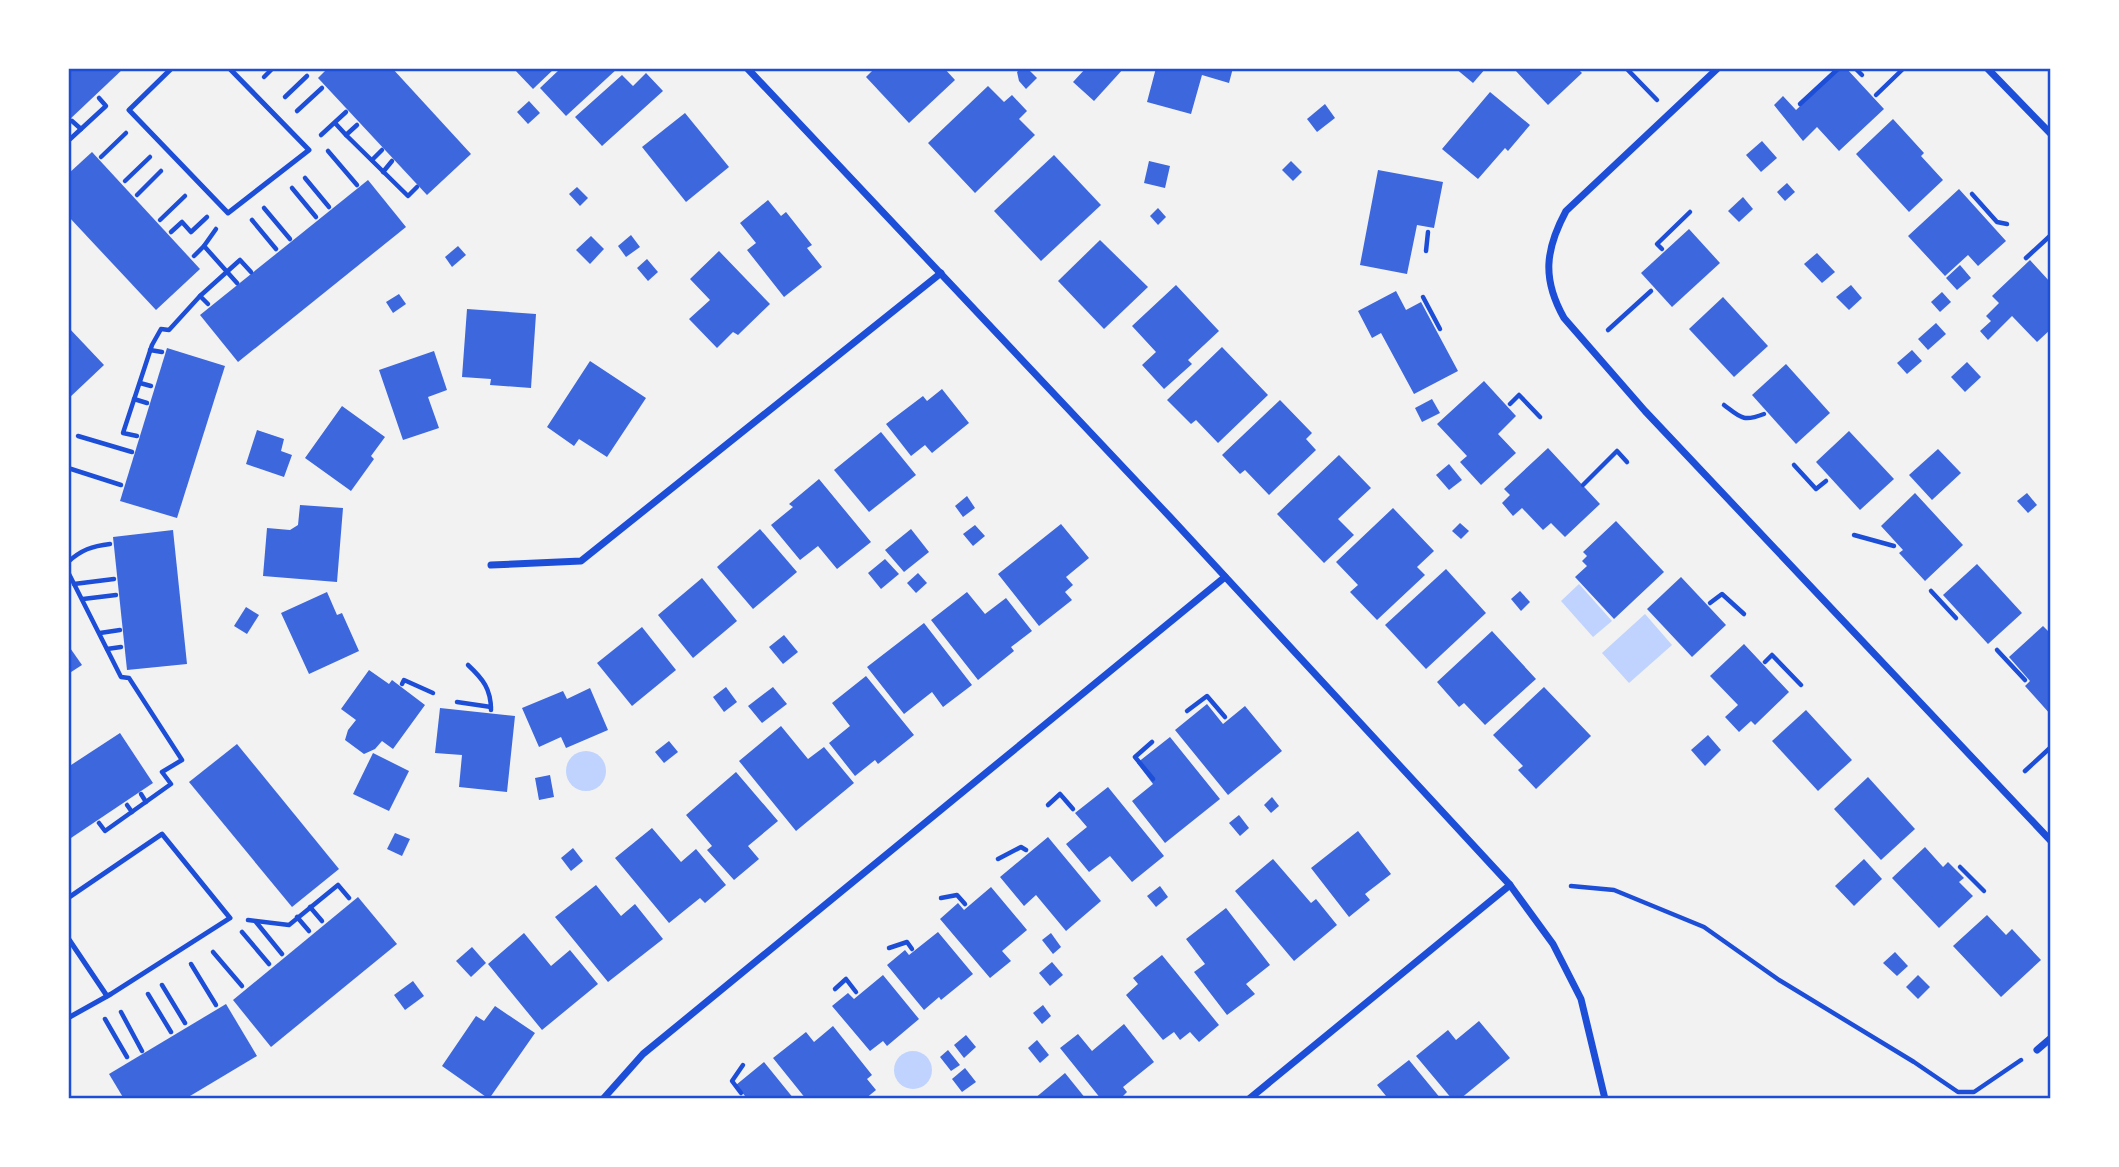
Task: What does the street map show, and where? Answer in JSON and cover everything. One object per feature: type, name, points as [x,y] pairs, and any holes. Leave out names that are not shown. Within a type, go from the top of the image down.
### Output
[{"type":"street","points":[[747,68],[1510,885],[1553,944],[1581,999],[1605,1099]]},
{"type":"street","points":[[1718,68],[1566,211],[1554,232],[1548,256],[1548,274],[1557,305],[1573,329],[1645,411],[2051,841]]},
{"type":"street","points":[[1987,68],[2051,134]]},
{"type":"street","points":[[491,565],[581,561],[941,273]]},
{"type":"street","points":[[603,1099],[643,1054],[1225,577]]},
{"type":"street","points":[[1249,1099],[1510,885]]},
{"type":"street","points":[[2037,1050],[2051,1038]]},
{"type":"lane","points":[[172,68],[129,110],[228,213],[308,149],[229,68]]},
{"type":"lane","points":[[68,898],[162,834],[230,918],[68,1018]]},
{"type":"lane","points":[[68,938],[109,995]]},
{"type":"path","points":[[1626,68],[1670,114]]},
{"type":"path","points":[[1800,104],[1839,68]]},
{"type":"path","points":[[1856,68],[1862,75]]},
{"type":"path","points":[[1876,95],[1904,68]]},
{"type":"path","points":[[271,111],[307,76]]},
{"type":"path","points":[[283,124],[322,88]]},
{"type":"path","points":[[68,141],[106,106],[99,98]]},
{"type":"path","points":[[308,149],[346,112]]},
{"type":"path","points":[[101,156],[139,120]]},
{"type":"path","points":[[72,121],[81,129]]},
{"type":"path","points":[[334,123],[408,196],[417,187]]},
{"type":"path","points":[[346,135],[357,125]]},
{"type":"path","points":[[125,181],[163,145]]},
{"type":"path","points":[[308,149],[323,145],[357,185]]},
{"type":"path","points":[[372,160],[382,150]]},
{"type":"path","points":[[137,195],[175,158]]},
{"type":"path","points":[[383,172],[393,161]]},
{"type":"path","points":[[293,163],[329,207]]},
{"type":"path","points":[[279,173],[316,217]]},
{"type":"path","points":[[160,220],[199,182]]},
{"type":"path","points":[[252,194],[290,239]]},
{"type":"path","points":[[1972,194],[1997,222],[2007,223]]},
{"type":"path","points":[[171,232],[182,222],[191,232],[220,204]]},
{"type":"path","points":[[239,204],[276,249]]},
{"type":"path","points":[[1662,249],[1657,244],[1690,212]]},
{"type":"path","points":[[1426,251],[1428,232]]},
{"type":"path","points":[[2026,258],[2051,235]]},
{"type":"path","points":[[194,256],[204,246],[237,283]]},
{"type":"path","points":[[137,436],[123,433],[150,349],[161,329],[169,330],[200,296],[240,260],[251,272]]},
{"type":"path","points":[[1608,330],[1651,291]]},
{"type":"path","points":[[200,296],[208,304]]},
{"type":"path","points":[[1423,297],[1440,329]]},
{"type":"path","points":[[150,349],[162,352]]},
{"type":"path","points":[[139,383],[151,386]]},
{"type":"path","points":[[1510,404],[1519,395],[1540,417]]},
{"type":"path","points":[[134,398],[147,403]]},
{"type":"path","points":[[1724,405],[1742,419],[1764,414]]},
{"type":"path","points":[[78,436],[132,452]]},
{"type":"path","points":[[1583,485],[1617,451],[1627,462]]},
{"type":"path","points":[[1794,465],[1816,489],[1826,481]]},
{"type":"path","points":[[68,468],[121,485]]},
{"type":"path","points":[[1854,534],[1894,546]]},
{"type":"path","points":[[68,562],[93,545],[110,544]]},
{"type":"path","points":[[68,572],[121,677],[129,678],[182,760],[162,772],[171,784],[105,831],[99,823]]},
{"type":"path","points":[[74,584],[114,579]]},
{"type":"path","points":[[1931,591],[1956,618]]},
{"type":"path","points":[[1710,603],[1722,594],[1744,614]]},
{"type":"path","points":[[83,599],[116,595]]},
{"type":"path","points":[[99,633],[120,630]]},
{"type":"path","points":[[107,649],[121,647]]},
{"type":"path","points":[[1997,650],[2025,680]]},
{"type":"path","points":[[1765,662],[1772,654],[1801,685]]},
{"type":"path","points":[[457,702],[491,709],[490,695],[484,680],[468,665]]},
{"type":"path","points":[[402,684],[404,680],[433,693]]},
{"type":"path","points":[[1186,711],[1206,696],[1224,717]]},
{"type":"path","points":[[1152,742],[1135,757],[1153,779]]},
{"type":"path","points":[[2025,771],[2051,747]]},
{"type":"path","points":[[141,794],[146,802]]},
{"type":"path","points":[[1048,804],[1060,794],[1073,809]]},
{"type":"path","points":[[127,805],[131,812]]},
{"type":"path","points":[[998,859],[1021,847],[1026,850]]},
{"type":"path","points":[[1960,867],[1984,891]]},
{"type":"path","points":[[230,918],[289,925],[338,885],[349,898]]},
{"type":"path","points":[[1571,886],[1614,890],[1704,927],[1779,980],[1958,1092],[1974,1091],[2037,1050]]},
{"type":"path","points":[[940,898],[957,895],[965,904]]},
{"type":"path","points":[[310,907],[322,921]]},
{"type":"path","points":[[230,918],[269,964]]},
{"type":"path","points":[[298,918],[309,931]]},
{"type":"path","points":[[255,920],[282,954]]},
{"type":"path","points":[[201,936],[242,986]]},
{"type":"path","points":[[889,948],[907,942],[912,948]]},
{"type":"path","points":[[182,948],[216,1005]]},
{"type":"path","points":[[151,968],[185,1023]]},
{"type":"path","points":[[138,976],[171,1032]]},
{"type":"path","points":[[835,989],[846,979],[856,992]]},
{"type":"path","points":[[109,995],[142,1051]]},
{"type":"path","points":[[96,1003],[127,1058]]},
{"type":"path","points":[[740,1093],[732,1081],[743,1065]]},
{"type":"water","points":[[1579,584],[1612,621],[1593,637],[1561,601]]},
{"type":"water","points":[[1645,614],[1672,645],[1629,683],[1602,653]]},
{"type":"water","points":[[586,751],[600,757],[606,771],[600,785],[586,791],[572,785],[566,771],[572,757]]},
{"type":"water","points":[[913,1051],[927,1056],[932,1070],[927,1084],[913,1089],[899,1084],[894,1070],[899,1056]]},
{"type":"building","points":[[68,68],[124,68],[68,121]]},
{"type":"building","points":[[328,68],[392,68],[471,154],[427,195],[318,78]]},
{"type":"building","points":[[513,68],[555,68],[533,89]]},
{"type":"building","points":[[561,68],[618,68],[566,116],[540,88]]},
{"type":"building","points":[[875,68],[944,68],[955,80],[909,123],[866,77]]},
{"type":"building","points":[[1021,68],[1027,68],[1037,78],[1026,89],[1019,81],[1017,72]]},
{"type":"building","points":[[1086,68],[1124,68],[1094,101],[1073,82]]},
{"type":"building","points":[[1156,68],[1233,68],[1229,83],[1202,75],[1191,114],[1147,102]]},
{"type":"building","points":[[1455,68],[1486,68],[1473,83]]},
{"type":"building","points":[[1513,68],[1577,68],[1582,73],[1548,105]]},
{"type":"building","points":[[1841,68],[1846,68],[1884,109],[1839,151],[1817,127],[1803,141],[1774,105],[1783,96],[1796,110]]},
{"type":"building","points":[[646,73],[663,91],[602,146],[575,117],[622,75],[633,86]]},
{"type":"building","points":[[988,86],[1004,102],[1012,95],[1027,111],[1019,119],[1035,135],[975,193],[928,143]]},
{"type":"building","points":[[1490,92],[1530,125],[1508,151],[1505,148],[1478,179],[1442,149]]},
{"type":"building","points":[[529,101],[540,113],[528,124],[517,112]]},
{"type":"building","points":[[1325,104],[1335,118],[1317,132],[1307,119]]},
{"type":"building","points":[[685,113],[729,167],[686,202],[642,147]]},
{"type":"building","points":[[1893,119],[1924,153],[1921,156],[1943,180],[1909,212],[1856,154]]},
{"type":"building","points":[[1762,141],[1777,158],[1761,172],[1746,155]]},
{"type":"building","points":[[92,152],[200,269],[156,310],[68,216],[68,174]]},
{"type":"building","points":[[1054,155],[1101,205],[1041,261],[994,211]]},
{"type":"building","points":[[1149,161],[1170,166],[1165,188],[1144,183]]},
{"type":"building","points":[[1291,161],[1302,172],[1293,181],[1282,170]]},
{"type":"building","points":[[1378,170],[1443,182],[1434,228],[1417,225],[1407,274],[1360,265]]},
{"type":"building","points":[[368,180],[406,227],[238,362],[200,315]]},
{"type":"building","points":[[1787,183],[1795,192],[1785,201],[1777,192]]},
{"type":"building","points":[[577,187],[588,198],[580,206],[569,194]]},
{"type":"building","points":[[1959,189],[2006,241],[1978,266],[1968,255],[1945,276],[1908,236]]},
{"type":"building","points":[[1743,197],[1753,209],[1739,222],[1728,211]]},
{"type":"building","points":[[768,200],[781,216],[786,212],[812,245],[807,248],[822,267],[784,297],[747,250],[756,243],[740,223]]},
{"type":"building","points":[[1158,208],[1166,217],[1158,225],[1150,216]]},
{"type":"building","points":[[1689,229],[1720,263],[1672,307],[1641,273]]},
{"type":"building","points":[[631,235],[640,247],[626,257],[618,246]]},
{"type":"building","points":[[591,236],[604,249],[590,264],[576,250]]},
{"type":"building","points":[[1100,240],[1148,287],[1104,329],[1058,281]]},
{"type":"building","points":[[458,246],[466,255],[452,267],[445,257]]},
{"type":"building","points":[[719,251],[770,304],[738,335],[733,332],[717,348],[689,319],[710,300],[690,279]]},
{"type":"building","points":[[1817,253],[1835,272],[1822,283],[1804,264]]},
{"type":"building","points":[[647,259],[658,272],[648,281],[637,268]]},
{"type":"building","points":[[2030,260],[2051,283],[2051,329],[2037,342],[2012,316],[1988,340],[1980,331],[1991,321],[1986,316],[1999,303],[1992,296]]},
{"type":"building","points":[[1960,265],[1971,278],[1957,290],[1946,278]]},
{"type":"building","points":[[1176,285],[1219,331],[1188,360],[1192,364],[1164,389],[1142,365],[1156,352],[1132,326]]},
{"type":"building","points":[[1851,285],[1862,298],[1849,310],[1836,297]]},
{"type":"building","points":[[1396,291],[1406,310],[1421,302],[1458,371],[1414,394],[1381,333],[1372,338],[1358,311]]},
{"type":"building","points":[[1942,292],[1951,302],[1940,312],[1931,302]]},
{"type":"building","points":[[399,294],[406,304],[393,313],[386,302]]},
{"type":"building","points":[[1723,297],[1768,346],[1734,377],[1689,329]]},
{"type":"building","points":[[467,309],[536,314],[531,388],[490,385],[491,379],[462,377]]},
{"type":"building","points":[[1936,323],[1946,334],[1928,350],[1918,339]]},
{"type":"building","points":[[68,327],[104,365],[68,399]]},
{"type":"building","points":[[1222,347],[1268,395],[1218,443],[1196,420],[1191,424],[1167,400]]},
{"type":"building","points":[[167,348],[225,366],[177,518],[120,501]]},
{"type":"building","points":[[1912,350],[1922,361],[1907,374],[1897,363]]},
{"type":"building","points":[[434,351],[447,390],[428,397],[439,428],[403,440],[379,370]]},
{"type":"building","points":[[590,361],[646,398],[607,457],[579,439],[574,446],[547,427]]},
{"type":"building","points":[[1967,362],[1981,377],[1965,392],[1951,377]]},
{"type":"building","points":[[1786,364],[1830,413],[1796,444],[1752,395]]},
{"type":"building","points":[[1484,381],[1516,416],[1498,434],[1516,453],[1481,485],[1460,462],[1467,456],[1437,424]]},
{"type":"building","points":[[942,389],[969,423],[932,453],[925,445],[911,456],[886,424],[923,396],[927,401]]},
{"type":"building","points":[[1432,399],[1440,413],[1422,422],[1415,408]]},
{"type":"building","points":[[1280,400],[1312,433],[1306,439],[1316,450],[1269,495],[1245,470],[1240,474],[1222,455]]},
{"type":"building","points":[[342,406],[385,437],[371,456],[374,459],[351,491],[305,458]]},
{"type":"building","points":[[257,430],[284,439],[281,451],[292,455],[284,477],[246,464]]},
{"type":"building","points":[[1849,431],[1894,479],[1860,510],[1816,462]]},
{"type":"building","points":[[881,432],[916,475],[869,512],[834,470]]},
{"type":"building","points":[[1548,448],[1600,504],[1565,537],[1551,523],[1543,530],[1522,508],[1513,516],[1502,503],[1510,495],[1504,489]]},
{"type":"building","points":[[1938,449],[1961,473],[1932,500],[1909,475]]},
{"type":"building","points":[[1339,455],[1371,488],[1338,519],[1354,535],[1324,563],[1277,514]]},
{"type":"building","points":[[1449,464],[1462,480],[1449,490],[1436,475]]},
{"type":"building","points":[[819,479],[871,542],[837,569],[818,546],[800,560],[771,525],[793,507],[789,504]]},
{"type":"building","points":[[1915,493],[1963,545],[1925,581],[1899,553],[1903,550],[1881,526]]},
{"type":"building","points":[[2027,493],[2037,505],[2028,513],[2017,501]]},
{"type":"building","points":[[967,496],[975,508],[963,517],[955,506]]},
{"type":"building","points":[[300,505],[343,508],[337,582],[263,576],[267,528],[290,530],[298,525]]},
{"type":"building","points":[[1393,508],[1434,551],[1417,567],[1425,575],[1377,620],[1350,592],[1358,585],[1336,562]]},
{"type":"building","points":[[1616,521],[1664,572],[1614,619],[1575,577],[1587,566],[1582,561],[1587,556],[1583,552]]},
{"type":"building","points":[[1460,523],[1469,531],[1461,539],[1452,531]]},
{"type":"building","points":[[1061,524],[1089,558],[1066,577],[1073,585],[1065,592],[1072,600],[1039,626],[998,574]]},
{"type":"building","points":[[975,525],[985,536],[973,546],[963,534]]},
{"type":"building","points":[[760,529],[797,572],[753,609],[717,567]]},
{"type":"building","points":[[911,529],[929,552],[904,572],[885,550]]},
{"type":"building","points":[[173,530],[187,664],[127,670],[113,537]]},
{"type":"building","points":[[885,559],[899,574],[881,589],[868,573]]},
{"type":"building","points":[[1977,564],[2022,613],[1988,644],[1943,595]]},
{"type":"building","points":[[1446,569],[1486,613],[1426,669],[1385,625]]},
{"type":"building","points":[[918,573],[927,583],[916,593],[907,583]]},
{"type":"building","points":[[1681,577],[1726,625],[1692,657],[1647,609]]},
{"type":"building","points":[[702,578],[737,621],[693,658],[658,615]]},
{"type":"building","points":[[1520,591],[1530,602],[1521,611],[1511,599]]},
{"type":"building","points":[[327,592],[337,615],[342,613],[359,651],[309,674],[281,613]]},
{"type":"building","points":[[967,592],[985,614],[1006,598],[1032,631],[1011,647],[1014,651],[978,680],[931,620]]},
{"type":"building","points":[[246,607],[259,615],[247,634],[234,626]]},
{"type":"building","points":[[924,623],[972,685],[943,707],[932,692],[904,714],[867,667]]},
{"type":"building","points":[[2043,626],[2051,634],[2051,715],[2025,686],[2030,681],[2009,657]]},
{"type":"building","points":[[642,627],[676,670],[632,706],[597,663]]},
{"type":"building","points":[[1492,631],[1536,679],[1485,725],[1464,703],[1459,707],[1437,682]]},
{"type":"building","points":[[784,635],[798,652],[783,664],[769,647]]},
{"type":"building","points":[[1744,644],[1789,692],[1755,725],[1751,721],[1739,732],[1725,717],[1738,705],[1710,676]]},
{"type":"building","points":[[68,645],[82,665],[68,674]]},
{"type":"building","points":[[369,670],[389,684],[392,680],[425,705],[393,749],[382,741],[375,749],[364,754],[345,740],[348,730],[356,720],[341,709]]},
{"type":"building","points":[[866,676],[914,735],[878,764],[875,760],[855,776],[829,743],[850,726],[832,703]]},
{"type":"building","points":[[726,687],[737,702],[724,712],[713,697]]},
{"type":"building","points":[[773,687],[787,704],[762,723],[748,706]]},
{"type":"building","points":[[1544,687],[1591,736],[1536,789],[1518,770],[1523,766],[1493,735]]},
{"type":"building","points":[[590,688],[608,730],[566,748],[561,737],[539,747],[522,708],[563,691],[567,699]]},
{"type":"building","points":[[1207,704],[1223,724],[1245,706],[1282,751],[1228,795],[1175,730]]},
{"type":"building","points":[[440,708],[515,716],[507,792],[459,787],[462,755],[435,753]]},
{"type":"building","points":[[1806,710],[1852,760],[1818,791],[1772,741]]},
{"type":"building","points":[[781,726],[808,759],[824,747],[854,783],[796,831],[739,761]]},
{"type":"building","points":[[120,733],[153,783],[68,840],[68,767]]},
{"type":"building","points":[[1708,735],[1721,750],[1705,766],[1691,750]]},
{"type":"building","points":[[1170,737],[1220,799],[1165,843],[1132,801],[1153,784],[1137,763]]},
{"type":"building","points":[[669,741],[678,752],[664,763],[655,752]]},
{"type":"building","points":[[237,744],[339,869],[292,907],[189,782]]},
{"type":"building","points":[[373,753],[409,771],[389,811],[353,794]]},
{"type":"building","points":[[736,772],[778,821],[748,846],[759,859],[734,880],[707,850],[712,846],[686,815]]},
{"type":"building","points":[[550,775],[554,797],[539,800],[535,778]]},
{"type":"building","points":[[1868,777],[1915,829],[1881,860],[1834,809]]},
{"type":"building","points":[[1108,787],[1164,856],[1132,882],[1110,856],[1089,872],[1066,844],[1087,827],[1075,813]]},
{"type":"building","points":[[1272,797],[1279,806],[1271,813],[1264,805]]},
{"type":"building","points":[[1239,815],[1249,828],[1240,836],[1229,823]]},
{"type":"building","points":[[652,828],[681,862],[696,849],[726,885],[705,903],[700,898],[669,923],[615,858]]},
{"type":"building","points":[[1358,831],[1391,874],[1365,894],[1370,900],[1349,917],[1311,868]]},
{"type":"building","points":[[395,833],[410,839],[402,856],[387,849]]},
{"type":"building","points":[[1048,837],[1101,901],[1066,931],[1036,895],[1024,906],[1000,877]]},
{"type":"building","points":[[1925,847],[1943,867],[1948,862],[1964,878],[1959,882],[1973,896],[1939,928],[1892,878]]},
{"type":"building","points":[[573,848],[583,861],[571,871],[561,858]]},
{"type":"building","points":[[1273,859],[1311,903],[1316,899],[1337,925],[1294,961],[1235,891]]},
{"type":"building","points":[[1864,859],[1882,879],[1854,906],[1835,886]]},
{"type":"building","points":[[596,885],[621,916],[635,904],[663,939],[608,982],[555,917]]},
{"type":"building","points":[[1160,886],[1168,897],[1156,907],[1147,896]]},
{"type":"building","points":[[991,887],[1027,930],[1002,951],[1011,961],[990,978],[940,919],[958,903],[964,910]]},
{"type":"building","points":[[358,897],[397,944],[271,1047],[233,1000]]},
{"type":"building","points":[[1226,908],[1270,965],[1246,984],[1255,994],[1227,1015],[1194,972],[1205,964],[1186,939]]},
{"type":"building","points":[[1987,915],[2006,935],[2012,929],[2041,960],[2001,997],[1953,946]]},
{"type":"building","points":[[938,932],[973,974],[924,1010],[887,965],[905,950],[909,955]]},
{"type":"building","points":[[524,933],[551,966],[570,950],[598,984],[542,1030],[488,964]]},
{"type":"building","points":[[1051,933],[1061,947],[1053,954],[1042,940]]},
{"type":"building","points":[[472,947],[486,963],[471,977],[456,961]]},
{"type":"building","points":[[1895,952],[1908,966],[1897,976],[1883,963]]},
{"type":"building","points":[[1162,955],[1219,1025],[1199,1042],[1190,1032],[1180,1040],[1174,1032],[1163,1040],[1126,995],[1138,984],[1133,978]]},
{"type":"building","points":[[1052,962],[1063,975],[1050,986],[1039,973]]},
{"type":"building","points":[[883,975],[919,1019],[887,1046],[883,1041],[870,1051],[832,1006],[848,993],[854,999]]},
{"type":"building","points":[[1918,975],[1930,987],[1918,999],[1906,987]]},
{"type":"building","points":[[413,981],[424,996],[405,1010],[394,995]]},
{"type":"building","points":[[226,1004],[257,1056],[185,1099],[124,1099],[109,1074]]},
{"type":"building","points":[[1043,1005],[1051,1016],[1042,1024],[1033,1013]]},
{"type":"building","points":[[495,1006],[535,1033],[489,1099],[442,1066],[476,1016],[484,1021]]},
{"type":"building","points":[[1479,1021],[1510,1058],[1460,1099],[1452,1099],[1416,1056],[1448,1030],[1456,1040]]},
{"type":"building","points":[[1124,1024],[1154,1062],[1123,1087],[1127,1092],[1120,1099],[1101,1099],[1060,1048],[1078,1034],[1092,1051]]},
{"type":"building","points":[[833,1026],[872,1075],[867,1079],[876,1090],[865,1099],[806,1099],[773,1058],[806,1032],[814,1042]]},
{"type":"building","points":[[966,1035],[976,1047],[964,1058],[954,1045]]},
{"type":"building","points":[[1037,1040],[1049,1055],[1040,1063],[1028,1048]]},
{"type":"building","points":[[948,1050],[960,1065],[951,1071],[940,1057]]},
{"type":"building","points":[[1409,1060],[1441,1099],[1382,1099],[1386,1096],[1377,1085]]},
{"type":"building","points":[[764,1062],[794,1099],[741,1099],[745,1096],[736,1085]]},
{"type":"building","points":[[965,1068],[976,1082],[962,1092],[952,1079]]},
{"type":"building","points":[[1065,1073],[1086,1099],[1034,1099]]}]
